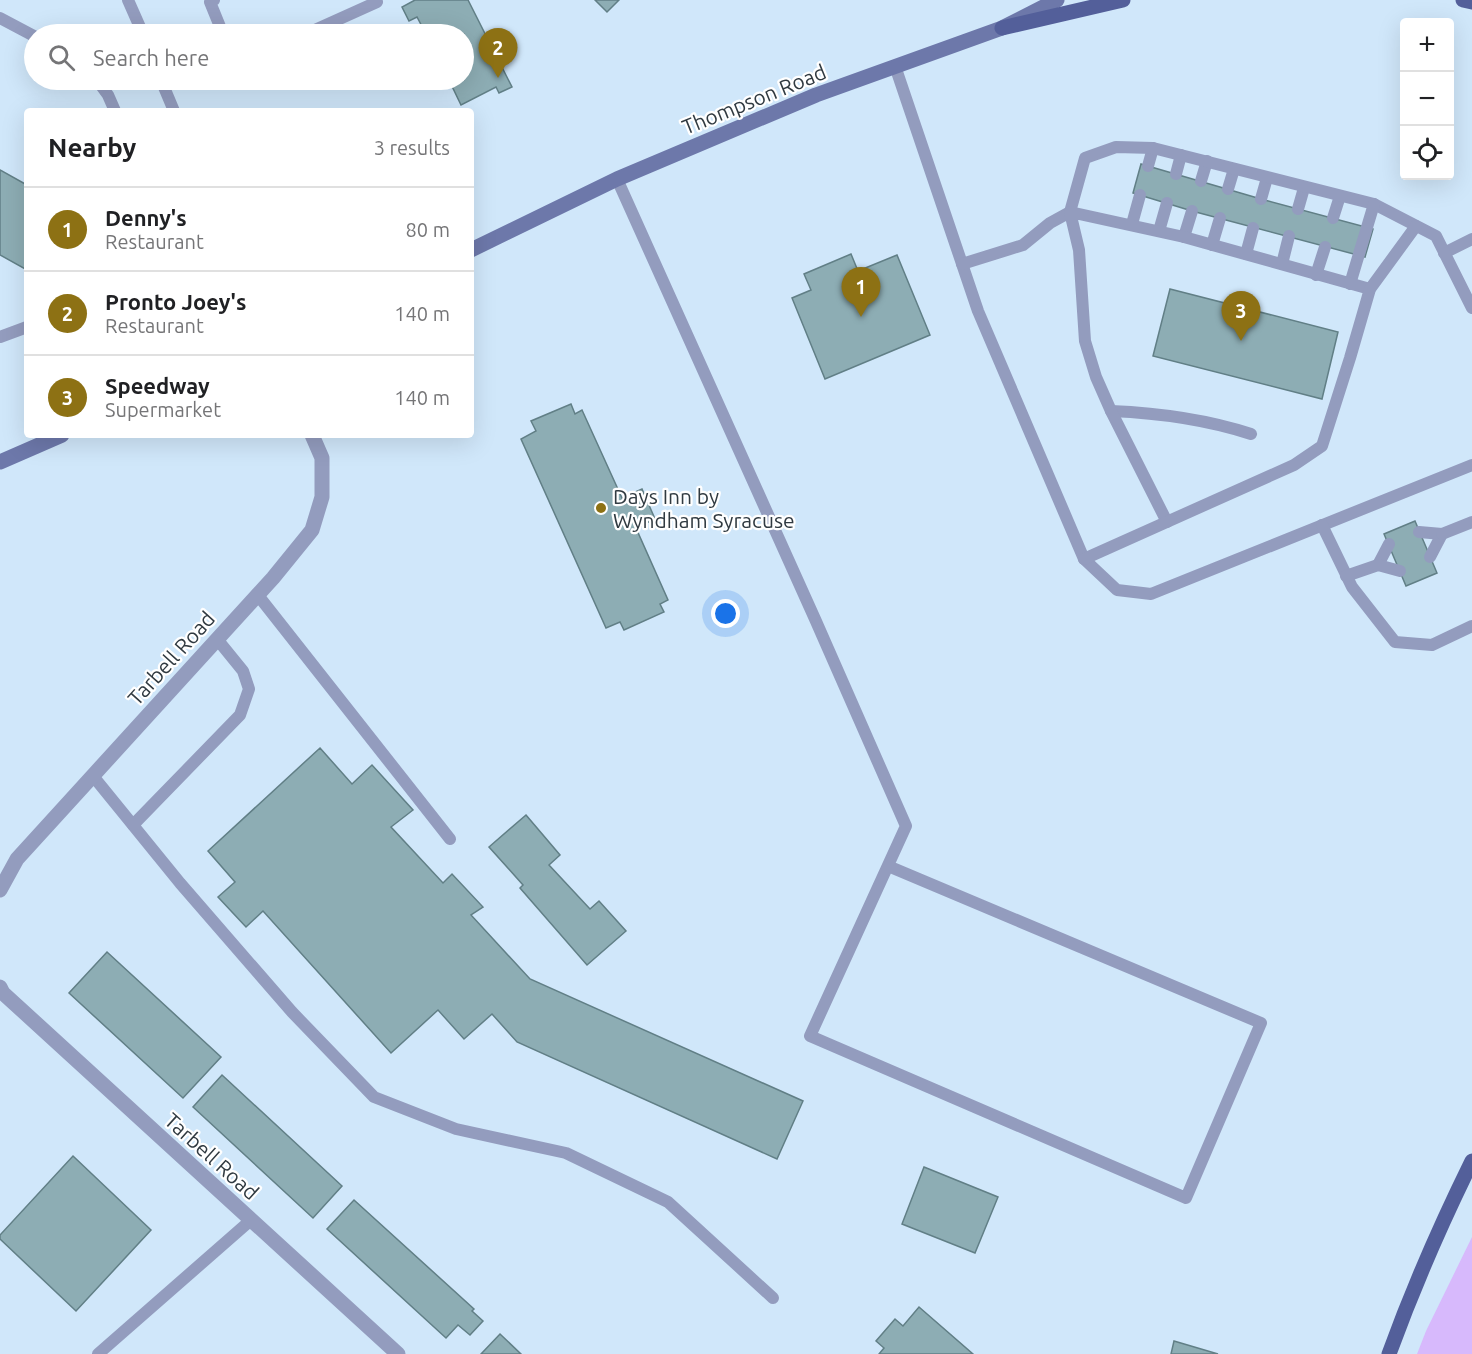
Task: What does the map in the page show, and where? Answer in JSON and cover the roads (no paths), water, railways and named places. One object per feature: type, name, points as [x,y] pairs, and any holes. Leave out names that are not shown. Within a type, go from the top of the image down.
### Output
[{"type":"main road","points":[[1002,28],[1123,0]]},
{"type":"main road","points":[[1463,0],[1472,2]]},
{"type":"main road","points":[[1389,1354],[1412,1292],[1472,1161]]},
{"type":"street","name":"Thompson Road","points":[[474,249],[617,179],[816,95],[1002,28],[1057,0]]},
{"type":"street","points":[[0,462],[55,438]]},
{"type":"street","name":"Tarbell Road","points":[[0,890],[17,859],[217,639],[312,530],[322,497],[322,458],[313,438]]},
{"type":"street","name":"Tarbell Road","points":[[0,987],[3,993],[398,1354]]},
{"type":"lane","points":[[128,0],[138,24]]},
{"type":"lane","points":[[214,0],[210,2],[219,24]]},
{"type":"lane","points":[[328,24],[377,2]]},
{"type":"lane","points":[[0,18],[24,31]]},
{"type":"lane","points":[[895,66],[978,310],[1084,559],[1117,590],[1151,594],[1322,525],[1471,469]]},
{"type":"lane","points":[[104,90],[114,108]]},
{"type":"lane","points":[[165,90],[173,108]]},
{"type":"lane","points":[[1167,522],[1111,411],[1096,377],[1085,341],[1079,250],[1070,212],[1085,158],[1116,147],[1153,148],[1374,204],[1436,236],[1472,308]]},
{"type":"lane","points":[[1148,166],[1153,148]]},
{"type":"lane","points":[[1176,174],[1181,155]]},
{"type":"lane","points":[[1201,181],[1207,161]]},
{"type":"lane","points":[[1228,189],[1234,169]]},
{"type":"lane","points":[[1262,199],[1268,178]]},
{"type":"lane","points":[[617,179],[906,826],[810,1036],[1186,1198],[1261,1023],[888,866]]},
{"type":"lane","points":[[1298,209],[1304,188]]},
{"type":"lane","points":[[1132,225],[1140,195]]},
{"type":"lane","points":[[1333,218],[1340,196]]},
{"type":"lane","points":[[1159,231],[1167,203]]},
{"type":"lane","points":[[1350,284],[1374,204]]},
{"type":"lane","points":[[1184,237],[1192,211]]},
{"type":"lane","points":[[962,264],[1023,245],[1050,223],[1070,212],[1184,237],[1370,289]]},
{"type":"lane","points":[[1212,245],[1220,218]]},
{"type":"lane","points":[[1084,559],[1294,465],[1322,446],[1370,289],[1416,226]]},
{"type":"lane","points":[[1246,254],[1253,228]]},
{"type":"lane","points":[[1282,264],[1289,236]]},
{"type":"lane","points":[[1444,253],[1472,239]]},
{"type":"lane","points":[[1317,274],[1325,247]]},
{"type":"lane","points":[[0,337],[24,328]]},
{"type":"lane","points":[[1111,411],[1156,413],[1222,424],[1251,434]]},
{"type":"lane","points":[[1419,532],[1442,534],[1472,522]]},
{"type":"lane","points":[[1322,525],[1352,587],[1395,642],[1432,645],[1472,626]]},
{"type":"lane","points":[[1430,558],[1442,534]]},
{"type":"lane","points":[[1378,565],[1389,544]]},
{"type":"lane","points":[[1346,576],[1378,565],[1400,571]]},
{"type":"lane","points":[[257,594],[450,839]]},
{"type":"lane","points":[[133,825],[240,715],[249,689],[243,671],[217,639]]},
{"type":"lane","points":[[93,776],[180,883],[292,1012],[374,1097],[456,1129],[566,1153],[668,1202],[773,1298]]},
{"type":"lane","points":[[98,1354],[251,1220]]},
{"type":"place","name":"Pronto Joey's","points":[[498,78]]},
{"type":"place","name":"Denny's","points":[[861,317]]},
{"type":"place","name":"Speedway","points":[[1241,341]]},
{"type":"place","name":"Days Inn by Wyndham Syracuse","points":[[601,508]]}]
